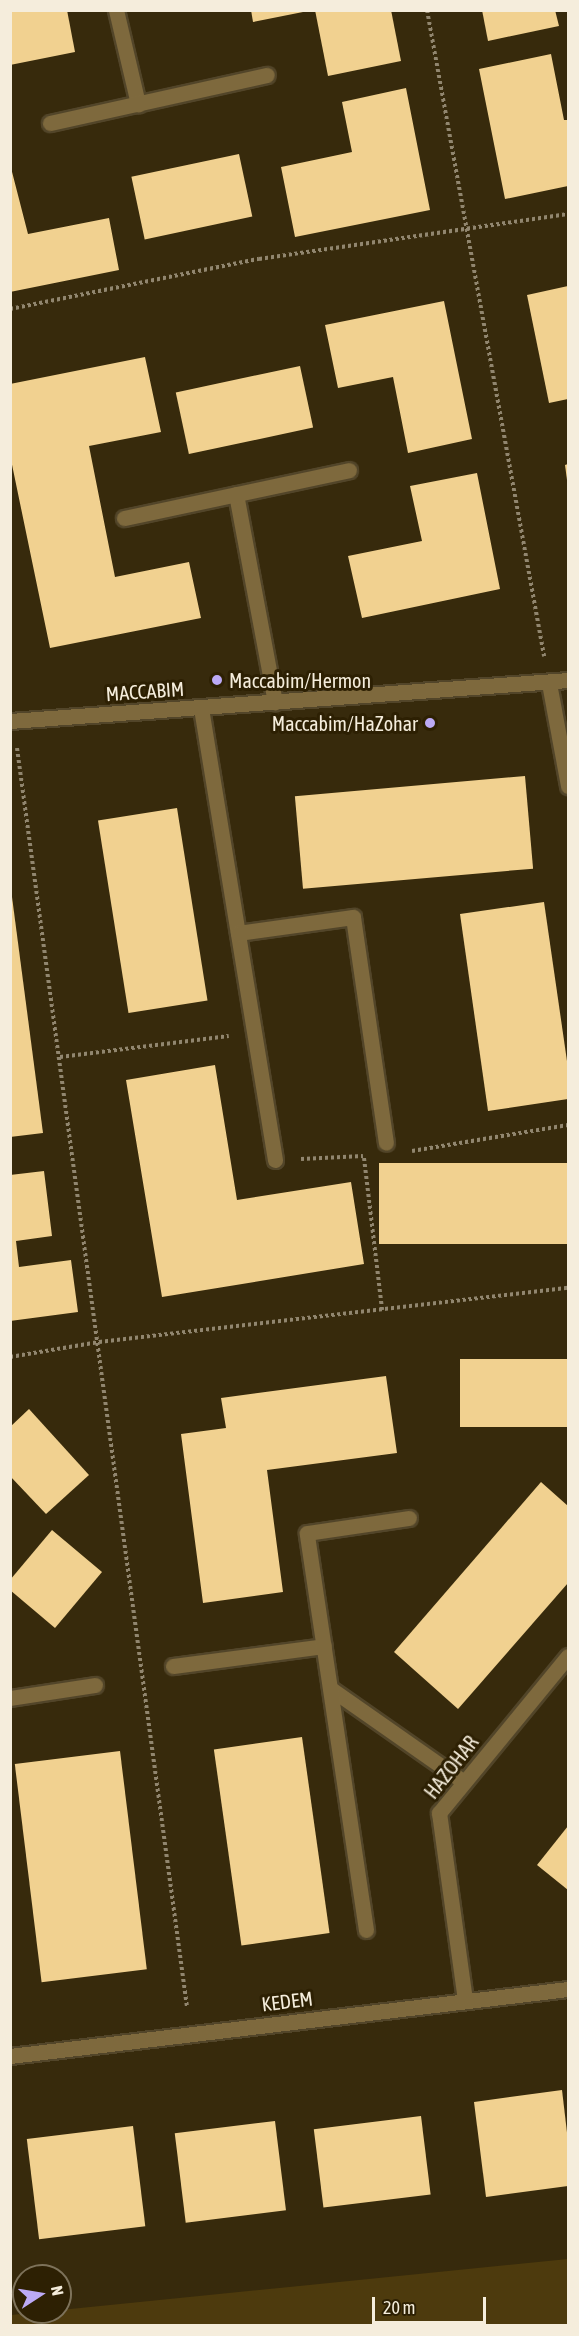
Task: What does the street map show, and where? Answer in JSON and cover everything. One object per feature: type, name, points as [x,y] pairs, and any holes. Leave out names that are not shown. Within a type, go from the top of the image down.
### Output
[{"type":"street","points":[[116,10],[138,104]]},
{"type":"street","points":[[50,123],[267,75]]},
{"type":"street","points":[[124,518],[350,470]]},
{"type":"street","points":[[236,494],[275,702]]},
{"type":"street","name":"MACCABIM","points":[[12,721],[568,680]]},
{"type":"street","points":[[549,683],[568,786]]},
{"type":"street","points":[[201,708],[276,1160]]},
{"type":"street","points":[[238,933],[353,917],[388,1149]]},
{"type":"street","points":[[366,1929],[308,1533],[409,1518]]},
{"type":"street","points":[[173,1666],[324,1646]]},
{"type":"street","name":"HAZOHAR","points":[[465,2000],[439,1813],[568,1656]]},
{"type":"street","points":[[10,1698],[95,1685]]},
{"type":"street","points":[[331,1689],[464,1782]]},
{"type":"street","name":"KEDEM","points":[[10,2056],[568,1989]]},
{"type":"path","points":[[427,10],[549,683]]},
{"type":"path","points":[[10,309],[259,259],[568,214]]},
{"type":"path","points":[[12,721],[99,1342],[191,2034]]},
{"type":"path","points":[[60,1057],[230,1036],[232,1048]]},
{"type":"path","points":[[276,1160],[363,1156],[388,1149],[568,1125]]},
{"type":"path","points":[[363,1156],[382,1310]]},
{"type":"path","points":[[10,1356],[99,1342],[568,1288]]},
{"type":"shaded area","points":[[568,2259],[568,2325],[11,2325],[12,2315],[12,2324],[72,2324],[72,2309]]},
{"type":"building","points":[[10,10],[67,10],[75,52],[10,65]]},
{"type":"building","points":[[251,10],[303,10],[303,12],[253,22]]},
{"type":"building","points":[[315,10],[391,10],[401,61],[328,76]]},
{"type":"building","points":[[482,10],[555,10],[559,26],[488,41]]},
{"type":"building","points":[[551,54],[564,120],[568,120],[568,186],[505,199],[479,69]]},
{"type":"building","points":[[406,88],[430,210],[295,237],[281,167],[352,152],[342,102]]},
{"type":"building","points":[[239,154],[252,217],[145,239],[131,177]]},
{"type":"building","points":[[10,164],[28,234],[109,218],[119,270],[10,292]]},
{"type":"building","points":[[568,286],[568,399],[549,403],[527,295]]},
{"type":"building","points":[[444,301],[472,439],[408,453],[393,377],[338,388],[325,325]]},
{"type":"building","points":[[145,357],[161,432],[89,446],[115,577],[189,562],[201,618],[50,648],[10,455],[10,384]]},
{"type":"building","points":[[300,366],[313,428],[189,454],[176,392]]},
{"type":"building","points":[[568,464],[568,479],[567,480],[565,465]]},
{"type":"building","points":[[477,473],[500,589],[362,618],[348,556],[422,541],[410,486]]},
{"type":"building","points":[[525,776],[533,869],[303,889],[295,796]]},
{"type":"building","points":[[177,808],[208,1001],[128,1013],[98,821]]},
{"type":"building","points":[[12,897],[43,1133],[10,1137],[10,898]]},
{"type":"building","points":[[544,902],[568,1068],[568,1099],[488,1111],[460,914]]},
{"type":"building","points":[[215,1065],[237,1200],[351,1182],[364,1264],[162,1297],[126,1080]]},
{"type":"building","points":[[379,1163],[568,1163],[568,1244],[379,1244]]},
{"type":"building","points":[[44,1171],[52,1236],[16,1241],[19,1267],[71,1260],[78,1312],[10,1321],[10,1175]]},
{"type":"building","points":[[460,1359],[568,1359],[568,1427],[460,1427]]},
{"type":"building","points":[[386,1376],[397,1453],[267,1470],[283,1592],[203,1603],[181,1434],[226,1428],[221,1398]]},
{"type":"building","points":[[29,1409],[89,1475],[46,1514],[10,1476],[10,1427]]},
{"type":"building","points":[[541,1482],[568,1506],[568,1583],[458,1709],[394,1652]]},
{"type":"building","points":[[52,1530],[102,1572],[55,1628],[10,1590],[10,1580]]},
{"type":"building","points":[[302,1737],[330,1933],[241,1945],[214,1749]]},
{"type":"building","points":[[120,1751],[147,1969],[42,1982],[15,1764]]},
{"type":"building","points":[[568,1826],[568,1890],[537,1865]]},
{"type":"building","points":[[562,2090],[568,2141],[568,2186],[486,2197],[474,2102]]},
{"type":"building","points":[[421,2116],[431,2194],[323,2208],[314,2129]]},
{"type":"building","points":[[275,2121],[286,2210],[186,2223],[175,2133]]},
{"type":"building","points":[[133,2126],[145,2226],[39,2239],[27,2139]]},
{"type":"place","name":"Maccabim/Hermon","points":[[217,680]]},
{"type":"place","name":"Maccabim/HaZohar","points":[[430,723]]}]
